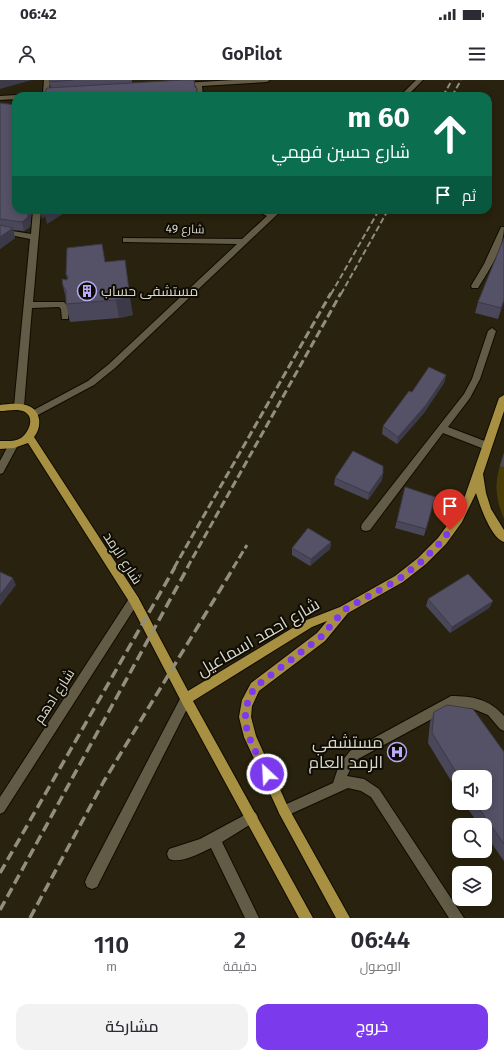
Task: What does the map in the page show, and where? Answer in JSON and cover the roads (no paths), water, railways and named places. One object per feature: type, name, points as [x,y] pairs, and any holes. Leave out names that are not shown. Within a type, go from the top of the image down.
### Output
[{"type":"main road","points":[[344,610],[399,579],[422,561],[442,541],[461,514],[470,497],[504,398]]},
{"type":"main road","points":[[0,408],[19,406],[28,409],[36,420],[36,425],[29,437],[22,442],[13,445],[0,445]]},
{"type":"main road","name":"شارع الرمد","points":[[29,437],[134,600],[186,699]]},
{"type":"main road","points":[[478,474],[483,502],[489,516],[504,538]]},
{"type":"main road","name":"شارع احمد اسماعيل","points":[[186,699],[308,624],[344,610]]},
{"type":"main road","name":"شارع احمد اسماعيل","points":[[342,918],[284,811],[250,737],[245,724],[245,711],[248,698],[255,687],[321,637],[344,610]]},
{"type":"main road","points":[[186,699],[306,918]]},
{"type":"street","points":[[46,92],[47,80]]},
{"type":"street","points":[[177,86],[267,80]]},
{"type":"street","points":[[406,92],[420,80]]},
{"type":"street","points":[[198,84],[199,92]]},
{"type":"street","points":[[0,98],[12,97]]},
{"type":"street","points":[[19,406],[37,214]]},
{"type":"street","points":[[33,414],[91,383],[112,366],[274,214]]},
{"type":"street","points":[[476,286],[504,229]]},
{"type":"street","points":[[0,231],[35,237]]},
{"type":"street","name":"شارع 49","points":[[126,240],[244,242]]},
{"type":"street","points":[[28,305],[61,304],[66,308],[65,317]]},
{"type":"street","points":[[366,526],[466,396],[476,379],[492,331]]},
{"type":"street","points":[[442,429],[487,446]]},
{"type":"street","points":[[0,470],[13,445]]},
{"type":"street","name":"شارع ادهم","points":[[0,808],[134,600]]},
{"type":"street","points":[[92,882],[186,699]]},
{"type":"street","points":[[338,787],[344,766],[354,755],[451,702],[472,702],[492,711],[504,725]]},
{"type":"street","points":[[284,811],[348,782],[364,785],[375,793],[457,918]]},
{"type":"street","points":[[174,854],[191,852],[252,817]]},
{"type":"street","points":[[214,840],[252,918]]},
{"type":"railway","points":[[445,92],[452,80]]},
{"type":"railway","points":[[454,92],[461,80]]},
{"type":"railway","points":[[331,294],[377,214]]},
{"type":"railway","points":[[341,294],[386,214]]},
{"type":"railway","points":[[174,568],[331,293]]},
{"type":"railway","points":[[187,568],[341,293]]},
{"type":"railway","points":[[233,568],[247,545]]},
{"type":"railway","points":[[0,873],[175,567]]},
{"type":"railway","points":[[0,910],[188,567]]},
{"type":"railway","points":[[30,918],[104,781],[234,567]]},
{"type":"place","name":"مستشفى حساب","points":[[87,291]]},
{"type":"place","name":"مستشفي الرمد العام","points":[[397,752]]}]
